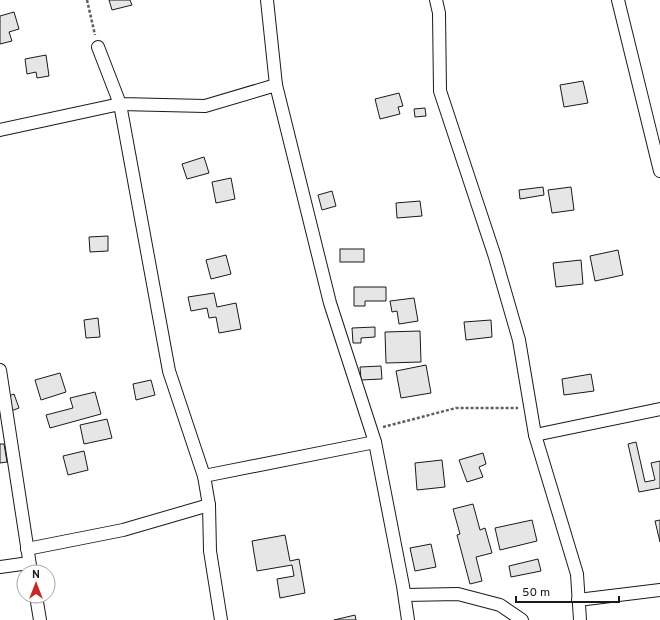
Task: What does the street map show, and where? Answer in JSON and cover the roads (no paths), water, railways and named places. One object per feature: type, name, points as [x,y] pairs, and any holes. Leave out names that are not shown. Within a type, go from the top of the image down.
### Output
[{"type":"street","points":[[267,0],[276,85],[330,303],[375,442],[405,595],[408,620]]},
{"type":"street","points":[[436,0],[439,13],[440,91],[498,264],[519,340],[535,435],[577,574],[580,620]]},
{"type":"street","points":[[618,0],[660,171]]},
{"type":"street","points":[[98,47],[120,104],[169,371],[204,476],[209,505],[210,551],[221,620]]},
{"type":"street","points":[[0,130],[120,104],[205,106],[276,85]]},
{"type":"street","points":[[0,370],[30,564]]},
{"type":"street","points":[[535,435],[660,409]]},
{"type":"street","points":[[204,476],[375,442]]},
{"type":"street","points":[[27,549],[123,530],[209,505]]},
{"type":"street","points":[[0,567],[16,567]]},
{"type":"street","points":[[578,600],[660,590]]},
{"type":"street","points":[[405,595],[458,594],[500,605],[522,620]]},
{"type":"street","points":[[37,604],[40,620]]}]
